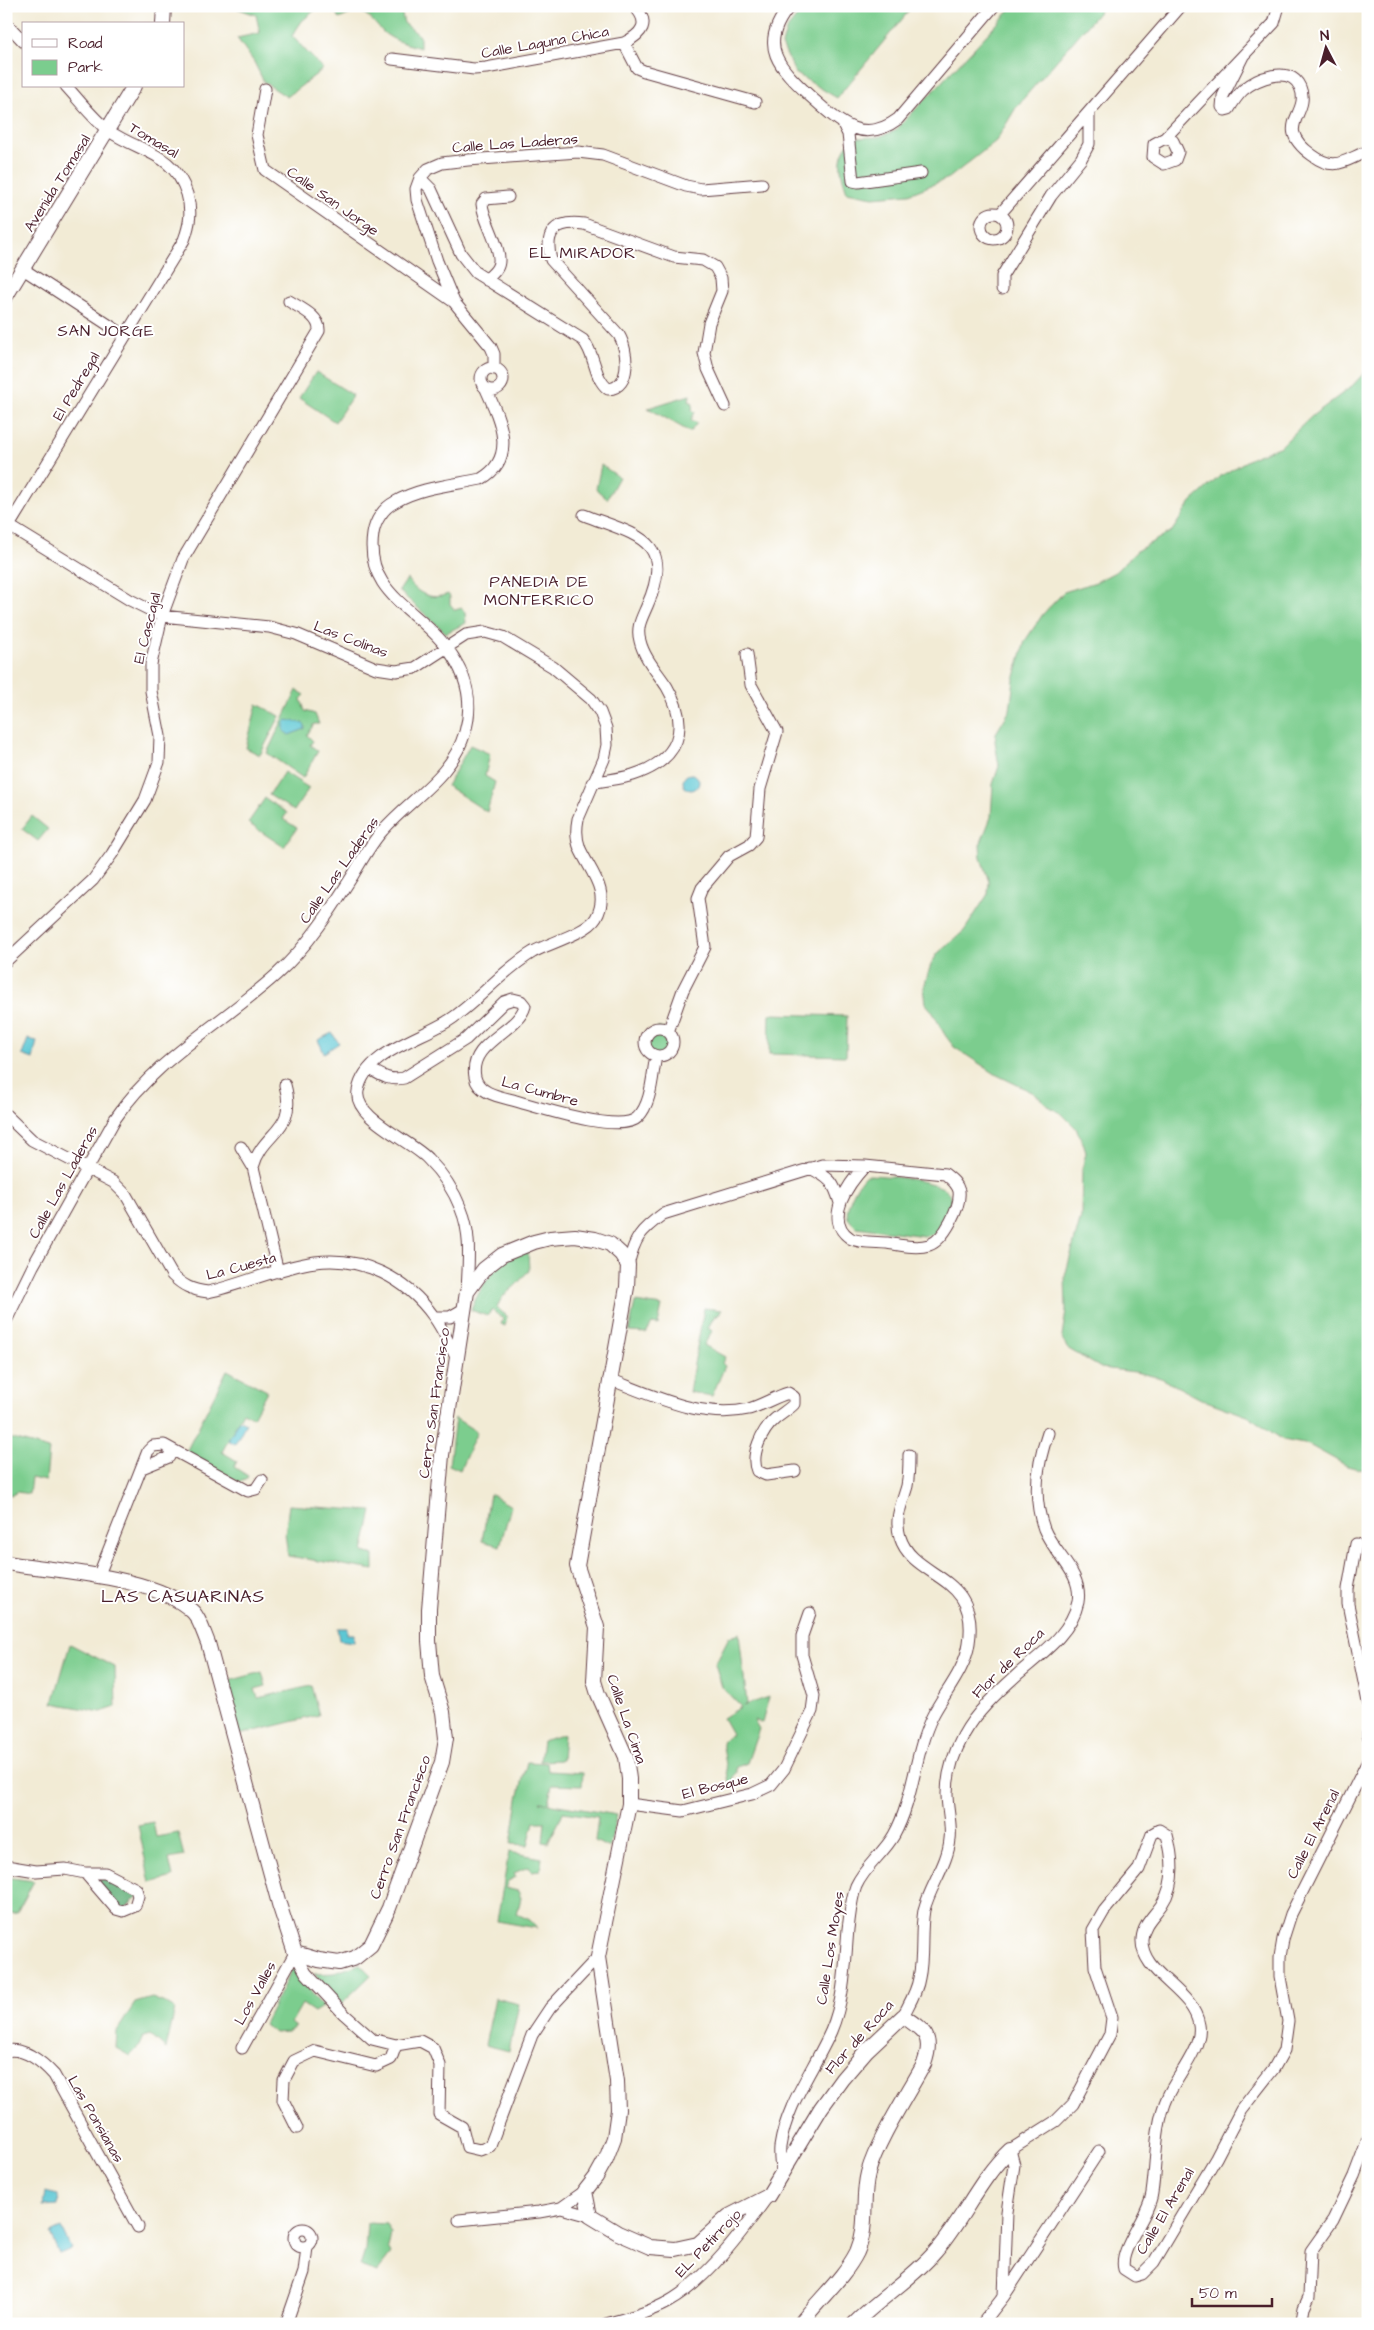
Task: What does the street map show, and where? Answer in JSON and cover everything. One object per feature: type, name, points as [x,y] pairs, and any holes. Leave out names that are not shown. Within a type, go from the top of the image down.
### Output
[{"type":"street","points":[[164,6],[164,22]]},
{"type":"street","name":"Calle Laguna Chica","points":[[392,59],[474,69],[624,43],[636,37],[643,24],[642,17],[634,6]]},
{"type":"street","points":[[790,6],[778,25],[775,35],[774,45],[779,65],[843,124],[848,134],[853,181],[858,182],[921,173]]},
{"type":"street","points":[[843,124],[858,130],[869,130],[890,125],[898,119],[994,6]]},
{"type":"street","points":[[1000,214],[1181,6]]},
{"type":"street","points":[[1166,138],[1274,23],[1279,6]]},
{"type":"street","points":[[9,31],[22,41]]},
{"type":"street","points":[[624,43],[637,68],[755,102]]},
{"type":"street","points":[[1243,56],[1223,96],[1222,107],[1225,110],[1229,109],[1244,89],[1272,75],[1286,76],[1296,80],[1301,88],[1300,106],[1293,130],[1298,145],[1327,165],[1334,165],[1368,152]]},
{"type":"street","name":"Tomasal","points":[[68,88],[109,130],[171,164],[180,175],[190,206]]},
{"type":"street","name":"Avenida Tomasal","points":[[8,286],[23,269],[133,88]]},
{"type":"street","name":"Calle San Jorge","points":[[265,89],[257,127],[265,170],[454,302]]},
{"type":"street","points":[[1002,289],[1002,276],[1051,196],[1081,159],[1089,144],[1089,112]]},
{"type":"street","name":"Calle Las Laderas","points":[[420,178],[428,169],[442,163],[578,152],[603,155],[686,186],[701,189],[762,184]]},
{"type":"street","points":[[494,369],[494,354],[491,347],[454,302],[437,260],[417,200],[416,189],[420,178],[431,189],[461,254],[476,273],[583,340],[592,353],[603,385],[608,389],[616,389],[622,384],[624,376],[624,343],[619,334],[551,260],[548,247],[549,236],[558,225],[569,222],[584,224],[674,257],[703,260],[715,267],[721,278],[722,291],[709,323],[704,353],[708,368],[725,406]]},
{"type":"street","points":[[486,280],[498,267],[501,257],[482,214],[482,204],[486,199],[508,197]]},
{"type":"street","name":"El Pedregal","points":[[7,525],[184,240],[189,226],[190,206]]},
{"type":"street","points":[[23,269],[124,335]]},
{"type":"street","name":"El Cascajal","points":[[6,961],[93,880],[145,800],[153,782],[159,762],[160,736],[151,691],[151,664],[162,616],[182,559],[319,331],[319,324],[316,319],[289,301]]},
{"type":"street","points":[[489,369],[494,369],[502,376],[500,387],[491,390],[486,389],[482,386],[481,375],[489,369]]},
{"type":"street","name":"Calle Las Laderas","points":[[496,410],[500,387]]},
{"type":"street","name":"Calle Las Laderas","points":[[6,1320],[33,1266],[114,1120],[130,1096],[152,1073],[278,974],[325,919],[383,830],[432,785],[454,759],[465,731],[470,699],[464,677],[447,647],[390,592],[380,579],[374,561],[372,542],[374,528],[381,514],[393,503],[410,494],[481,479],[499,465],[503,449],[496,410],[486,389]]},
{"type":"street","points":[[584,515],[638,536],[651,547],[657,558],[659,572],[656,586],[640,621],[638,633],[641,647],[675,701],[679,720],[679,735],[674,748],[662,761],[632,775],[592,783]]},
{"type":"street","name":"Las Colinas","points":[[7,525],[130,600],[162,616],[268,627],[296,634],[376,668],[396,671],[415,668],[466,635],[485,632],[503,637],[553,667],[591,699],[600,712],[606,728],[607,745],[604,760],[592,783]]},
{"type":"street","points":[[668,1032],[683,990],[705,947],[698,898],[702,888],[728,856],[749,845],[756,838],[758,830],[760,789],[777,732],[751,685],[747,654]]},
{"type":"street","name":"Cerro San Francisco","points":[[295,1953],[318,1960],[339,1963],[355,1958],[371,1945],[389,1908],[442,1762],[446,1738],[443,1712],[432,1676],[429,1609],[442,1455],[467,1292],[469,1248],[467,1228],[462,1209],[446,1182],[428,1158],[418,1149],[365,1113],[359,1103],[357,1092],[361,1082],[378,1060],[408,1040],[454,1018],[503,973],[532,952],[585,929],[596,919],[601,904],[600,886],[594,870],[580,849],[576,829],[592,783]]},
{"type":"street","name":"La Cumbre","points":[[370,1069],[387,1079],[404,1078],[466,1039],[504,1002],[513,999],[521,1001],[525,1006],[523,1014],[485,1045],[479,1054],[475,1077],[479,1087],[490,1093],[555,1112],[618,1124],[637,1119],[642,1111],[647,1100],[656,1056]]},
{"type":"street","points":[[655,1029],[668,1032],[673,1039],[672,1048],[665,1055],[656,1056],[646,1047],[648,1034],[655,1029]]},
{"type":"street","points":[[254,1167],[256,1158],[287,1116],[289,1106],[285,1085]]},
{"type":"street","name":"La Cuesta","points":[[6,1115],[32,1140],[113,1182],[126,1195],[172,1275],[181,1284],[194,1290],[208,1292],[314,1262],[340,1261],[364,1264],[386,1274],[405,1286],[434,1318],[456,1357]]},
{"type":"street","points":[[241,1147],[254,1167],[278,1272]]},
{"type":"street","points":[[628,1265],[634,1243],[646,1227],[663,1214],[822,1165],[865,1166],[944,1174],[954,1181],[959,1191],[957,1210],[940,1238],[929,1245],[915,1246],[851,1239],[842,1230],[837,1216],[840,1203],[856,1176],[865,1166]]},
{"type":"street","points":[[810,1168],[826,1176],[834,1184],[840,1203]]},
{"type":"street","points":[[467,1292],[484,1269],[502,1255],[534,1242],[550,1238],[575,1236],[610,1244],[621,1254],[628,1265]]},
{"type":"street","name":"Calle La Cima","points":[[585,2191],[596,2177],[606,2159],[614,2138],[618,2110],[617,2081],[598,1958],[629,1804],[629,1779],[626,1757],[594,1681],[597,1627],[577,1566],[627,1287],[628,1265]]},
{"type":"street","points":[[434,1318],[450,1317],[464,1309]]},
{"type":"street","points":[[609,1379],[666,1400],[712,1412],[749,1408],[788,1393],[794,1397],[794,1404],[774,1420],[764,1433],[755,1452],[753,1463],[757,1471],[766,1475],[795,1472]]},
{"type":"street","name":"Flor de Roca","points":[[781,2175],[821,2108],[842,2079],[866,2051],[903,2016],[915,1993],[920,1977],[921,1934],[924,1910],[932,1884],[946,1858],[950,1839],[947,1792],[954,1758],[964,1735],[992,1700],[1058,1638],[1068,1626],[1077,1604],[1077,1582],[1045,1530],[1038,1502],[1037,1468],[1048,1433]]},
{"type":"street","points":[[98,1577],[148,1452],[153,1446],[164,1445],[248,1491],[256,1489],[262,1480]]},
{"type":"street","points":[[142,1468],[169,1457],[172,1450]]},
{"type":"street","name":"Calle Los Moyes","points":[[781,2175],[780,2148],[787,2118],[831,2029],[839,2006],[844,1979],[851,1904],[856,1886],[867,1869],[894,1836],[902,1820],[931,1719],[964,1665],[970,1643],[970,1618],[960,1596],[942,1578],[920,1563],[900,1538],[898,1509],[906,1487],[909,1455]]},
{"type":"street","points":[[1356,1544],[1348,1589],[1348,1604],[1368,1702]]},
{"type":"street","points":[[6,1563],[98,1577],[151,1588],[178,1599],[195,1614],[208,1643],[279,1904],[295,1953],[306,1973],[344,2014],[372,2039],[396,2045],[420,2041],[433,2048],[440,2066],[439,2114],[462,2127],[467,2147],[480,2150],[490,2146],[532,2035],[550,2008],[598,1958]]},
{"type":"street","name":"El Bosque","points":[[629,1804],[683,1811],[752,1794],[771,1785],[784,1769],[812,1711],[814,1696],[802,1655],[802,1636],[810,1613]]},
{"type":"street","name":"Calle El Arenal","points":[[854,2324],[923,2266],[962,2216],[989,2172],[1010,2150],[1045,2128],[1073,2104],[1110,2034],[1112,2018],[1095,1967],[1093,1930],[1104,1911],[1139,1869],[1152,1834],[1159,1830],[1166,1832],[1172,1865],[1172,1881],[1163,1903],[1143,1933],[1143,1949],[1151,1964],[1194,2008],[1200,2027],[1196,2046],[1169,2093],[1163,2110],[1155,2151],[1151,2201],[1125,2253],[1123,2261],[1124,2269],[1133,2275],[1140,2275],[1148,2269],[1216,2158],[1241,2110],[1274,2068],[1284,2050],[1288,2021],[1280,1977],[1283,1939],[1291,1914],[1368,1761]]},
{"type":"street","points":[[6,1866],[36,1871],[104,1872],[131,1884],[136,1889],[138,1896],[135,1906],[123,1912],[116,1910],[85,1873]]},
{"type":"street","name":"Los Valles","points":[[242,2048],[295,1953]]},
{"type":"street","points":[[800,2324],[849,2265],[856,2252],[865,2223],[866,2189],[874,2157],[924,2064],[929,2050],[928,2039],[922,2029],[903,2016]]},
{"type":"street","points":[[296,2128],[283,2100],[284,2080],[294,2061],[314,2051],[376,2066],[391,2059],[396,2045]]},
{"type":"street","name":"Las Ponsianas","points":[[6,2051],[14,2050],[40,2060],[54,2076],[138,2227]]},
{"type":"street","points":[[1301,2324],[1304,2308],[1310,2297],[1311,2251],[1333,2220],[1354,2176],[1368,2139]]},
{"type":"street","points":[[1004,2296],[1007,2212],[1014,2165],[1010,2150]]},
{"type":"street","points":[[982,2324],[1004,2296],[1100,2151]]},
{"type":"street","points":[[560,2208],[590,2216],[633,2241],[663,2250],[675,2250],[698,2244],[729,2216],[768,2196],[781,2175]]},
{"type":"street","points":[[459,2220],[560,2208],[585,2191],[590,2216]]},
{"type":"street","name":"EL Petirrojo","points":[[606,2324],[637,2316],[669,2301],[702,2275],[734,2242],[768,2196]]},
{"type":"street","points":[[286,2324],[304,2272],[306,2247]]},
{"type":"green space","points":[[231,6],[320,6],[302,21],[292,36],[323,69],[287,97],[264,82],[254,62],[237,38],[260,33],[256,15]]},
{"type":"green space","points":[[333,6],[400,6],[404,23],[420,36],[420,48],[391,38],[359,10],[339,19]]},
{"type":"green space","points":[[806,6],[913,6],[837,98],[795,73],[782,45],[786,30]]},
{"type":"green space","points":[[1014,6],[1104,6],[1017,106],[996,141],[949,178],[909,194],[873,197],[847,192],[842,177],[841,164],[848,144],[854,138],[878,137],[895,131]]},
{"type":"green space","points":[[1368,369],[1368,1471],[1347,1466],[1309,1445],[1283,1440],[1250,1417],[1201,1399],[1161,1378],[1135,1372],[1101,1368],[1067,1348],[1062,1337],[1066,1310],[1065,1276],[1081,1217],[1082,1169],[1086,1153],[1084,1145],[1076,1128],[1062,1114],[1050,1107],[1034,1093],[997,1075],[954,1047],[926,1004],[924,987],[931,964],[938,953],[964,931],[988,894],[989,882],[981,858],[980,845],[991,817],[993,784],[999,766],[995,741],[996,733],[1010,710],[1014,680],[1025,641],[1043,614],[1064,592],[1096,582],[1115,572],[1138,550],[1172,531],[1191,502],[1219,477],[1253,457],[1281,446],[1312,416],[1351,387]]},
{"type":"green space","points":[[316,372],[353,395],[335,422],[299,398]]},
{"type":"green space","points":[[690,395],[689,401],[693,403],[692,410],[695,412],[691,420],[697,423],[690,432],[648,408]]},
{"type":"green space","points":[[601,465],[619,477],[607,499],[596,489]]},
{"type":"green space","points":[[407,579],[424,594],[435,597],[448,594],[450,604],[455,610],[462,608],[465,613],[466,623],[446,633],[399,591]]},
{"type":"green space","points":[[297,690],[305,695],[301,699],[305,711],[315,714],[319,724],[314,724],[307,735],[313,741],[310,745],[318,751],[303,778],[267,753]]},
{"type":"green space","points":[[257,704],[280,716],[260,755],[246,748]]},
{"type":"green space","points":[[470,745],[490,754],[485,776],[495,782],[487,812],[447,786]]},
{"type":"green space","points":[[284,772],[309,788],[294,811],[269,795]]},
{"type":"green space","points":[[265,798],[287,813],[283,819],[297,828],[284,847],[248,823]]},
{"type":"green space","points":[[32,816],[48,829],[38,841],[22,829]]},
{"type":"green space","points":[[770,1014],[847,1016],[846,1056],[769,1054]]},
{"type":"green space","points":[[659,1028],[669,1032],[673,1042],[669,1052],[659,1056],[649,1052],[645,1042],[649,1032]]},
{"type":"green space","points":[[866,1175],[922,1181],[943,1188],[950,1195],[950,1201],[940,1228],[936,1233],[925,1236],[856,1227],[848,1218],[848,1208],[856,1189]]},
{"type":"green space","points":[[528,1250],[529,1271],[504,1296],[497,1308],[507,1316],[505,1326],[501,1324],[503,1319],[492,1310],[487,1316],[471,1310],[480,1290],[493,1273],[508,1259]]},
{"type":"green space","points":[[635,1302],[662,1306],[658,1325],[652,1324],[646,1333],[629,1332]]},
{"type":"green space","points":[[704,1308],[722,1310],[717,1316],[715,1315],[708,1328],[712,1331],[704,1345],[725,1357],[722,1363],[725,1366],[712,1396],[689,1392]]},
{"type":"green space","points":[[227,1370],[267,1391],[253,1417],[243,1412],[222,1452],[237,1461],[234,1467],[248,1476],[246,1480],[239,1482],[185,1454]]},
{"type":"green space","points":[[455,1418],[477,1432],[460,1470],[449,1465]]},
{"type":"green space","points":[[6,1437],[49,1449],[46,1481],[31,1478],[29,1494],[17,1492],[12,1495],[6,1494]]},
{"type":"green space","points":[[490,1494],[511,1506],[500,1546],[482,1541]]},
{"type":"green space","points":[[289,1505],[372,1511],[363,1552],[374,1555],[374,1570],[288,1556],[285,1533]]},
{"type":"green space","points":[[739,1633],[747,1704],[743,1706],[769,1697],[762,1723],[754,1720],[759,1729],[747,1763],[737,1767],[737,1773],[733,1777],[735,1784],[730,1789],[722,1741],[732,1734],[723,1718],[741,1707],[722,1687],[715,1664],[729,1637]]},
{"type":"green space","points":[[70,1644],[115,1667],[116,1707],[101,1712],[53,1703]]},
{"type":"green space","points":[[262,1672],[266,1686],[255,1689],[258,1698],[311,1686],[319,1715],[239,1735],[225,1682]]},
{"type":"green space","points":[[564,1734],[562,1760],[540,1761],[543,1741]]},
{"type":"green space","points":[[527,1762],[547,1763],[548,1771],[583,1773],[582,1786],[552,1785],[548,1803],[540,1802],[617,1815],[609,1848],[595,1841],[598,1817],[563,1812],[548,1843],[543,1842],[545,1822],[534,1822],[528,1845],[511,1844],[518,1799]]},
{"type":"green space","points":[[153,1822],[156,1837],[178,1833],[184,1856],[169,1859],[173,1877],[150,1883],[138,1825]]},
{"type":"green space","points":[[509,1852],[542,1858],[540,1870],[531,1871],[528,1867],[514,1873],[516,1877],[508,1881],[505,1888],[518,1891],[521,1898],[517,1914],[530,1920],[537,1928],[497,1921]]},
{"type":"green space","points":[[85,1873],[105,1873],[138,1896],[123,1911]]},
{"type":"green space","points":[[6,1877],[34,1881],[17,1913],[6,1914]]},
{"type":"green space","points":[[360,1964],[371,1975],[342,2003],[314,1974],[334,1973]]},
{"type":"green space","points":[[293,1967],[322,2007],[314,2012],[302,2004],[291,2023],[296,2027],[287,2032],[274,2033],[264,2024]]},
{"type":"green space","points":[[152,1998],[175,2009],[166,2049],[150,2035],[143,2037],[138,2048],[130,2056],[116,2048],[117,2031],[135,2003]]},
{"type":"green space","points":[[495,1998],[519,2004],[509,2051],[485,2045]]},
{"type":"green space","points":[[367,2223],[386,2224],[391,2233],[388,2248],[391,2254],[377,2272],[360,2266],[365,2250]]},
{"type":"water","points":[[287,720],[302,723],[305,725],[305,729],[289,735],[284,731],[284,723]]},
{"type":"water","points":[[691,774],[699,782],[691,790],[683,782]]},
{"type":"water","points":[[332,1033],[339,1043],[324,1053],[318,1040]]},
{"type":"water","points":[[28,1039],[37,1041],[33,1059],[22,1055]]},
{"type":"water","points":[[239,1420],[246,1423],[235,1444],[228,1440]]},
{"type":"water","points":[[337,1628],[347,1628],[347,1634],[354,1634],[354,1642],[339,1640]]},
{"type":"water","points":[[45,2192],[58,2195],[57,2205],[43,2206]]},
{"type":"water","points":[[61,2228],[71,2249],[59,2254],[50,2233]]},
{"type":"district","name":"EL MIRADOR","points":[[583,252]]},
{"type":"district","name":"SAN JORGE","points":[[106,330]]},
{"type":"district","name":"PANEDIA DE MONTERRICO","points":[[539,590]]},
{"type":"district","name":"LAS CASUARINAS","points":[[183,1596]]}]
